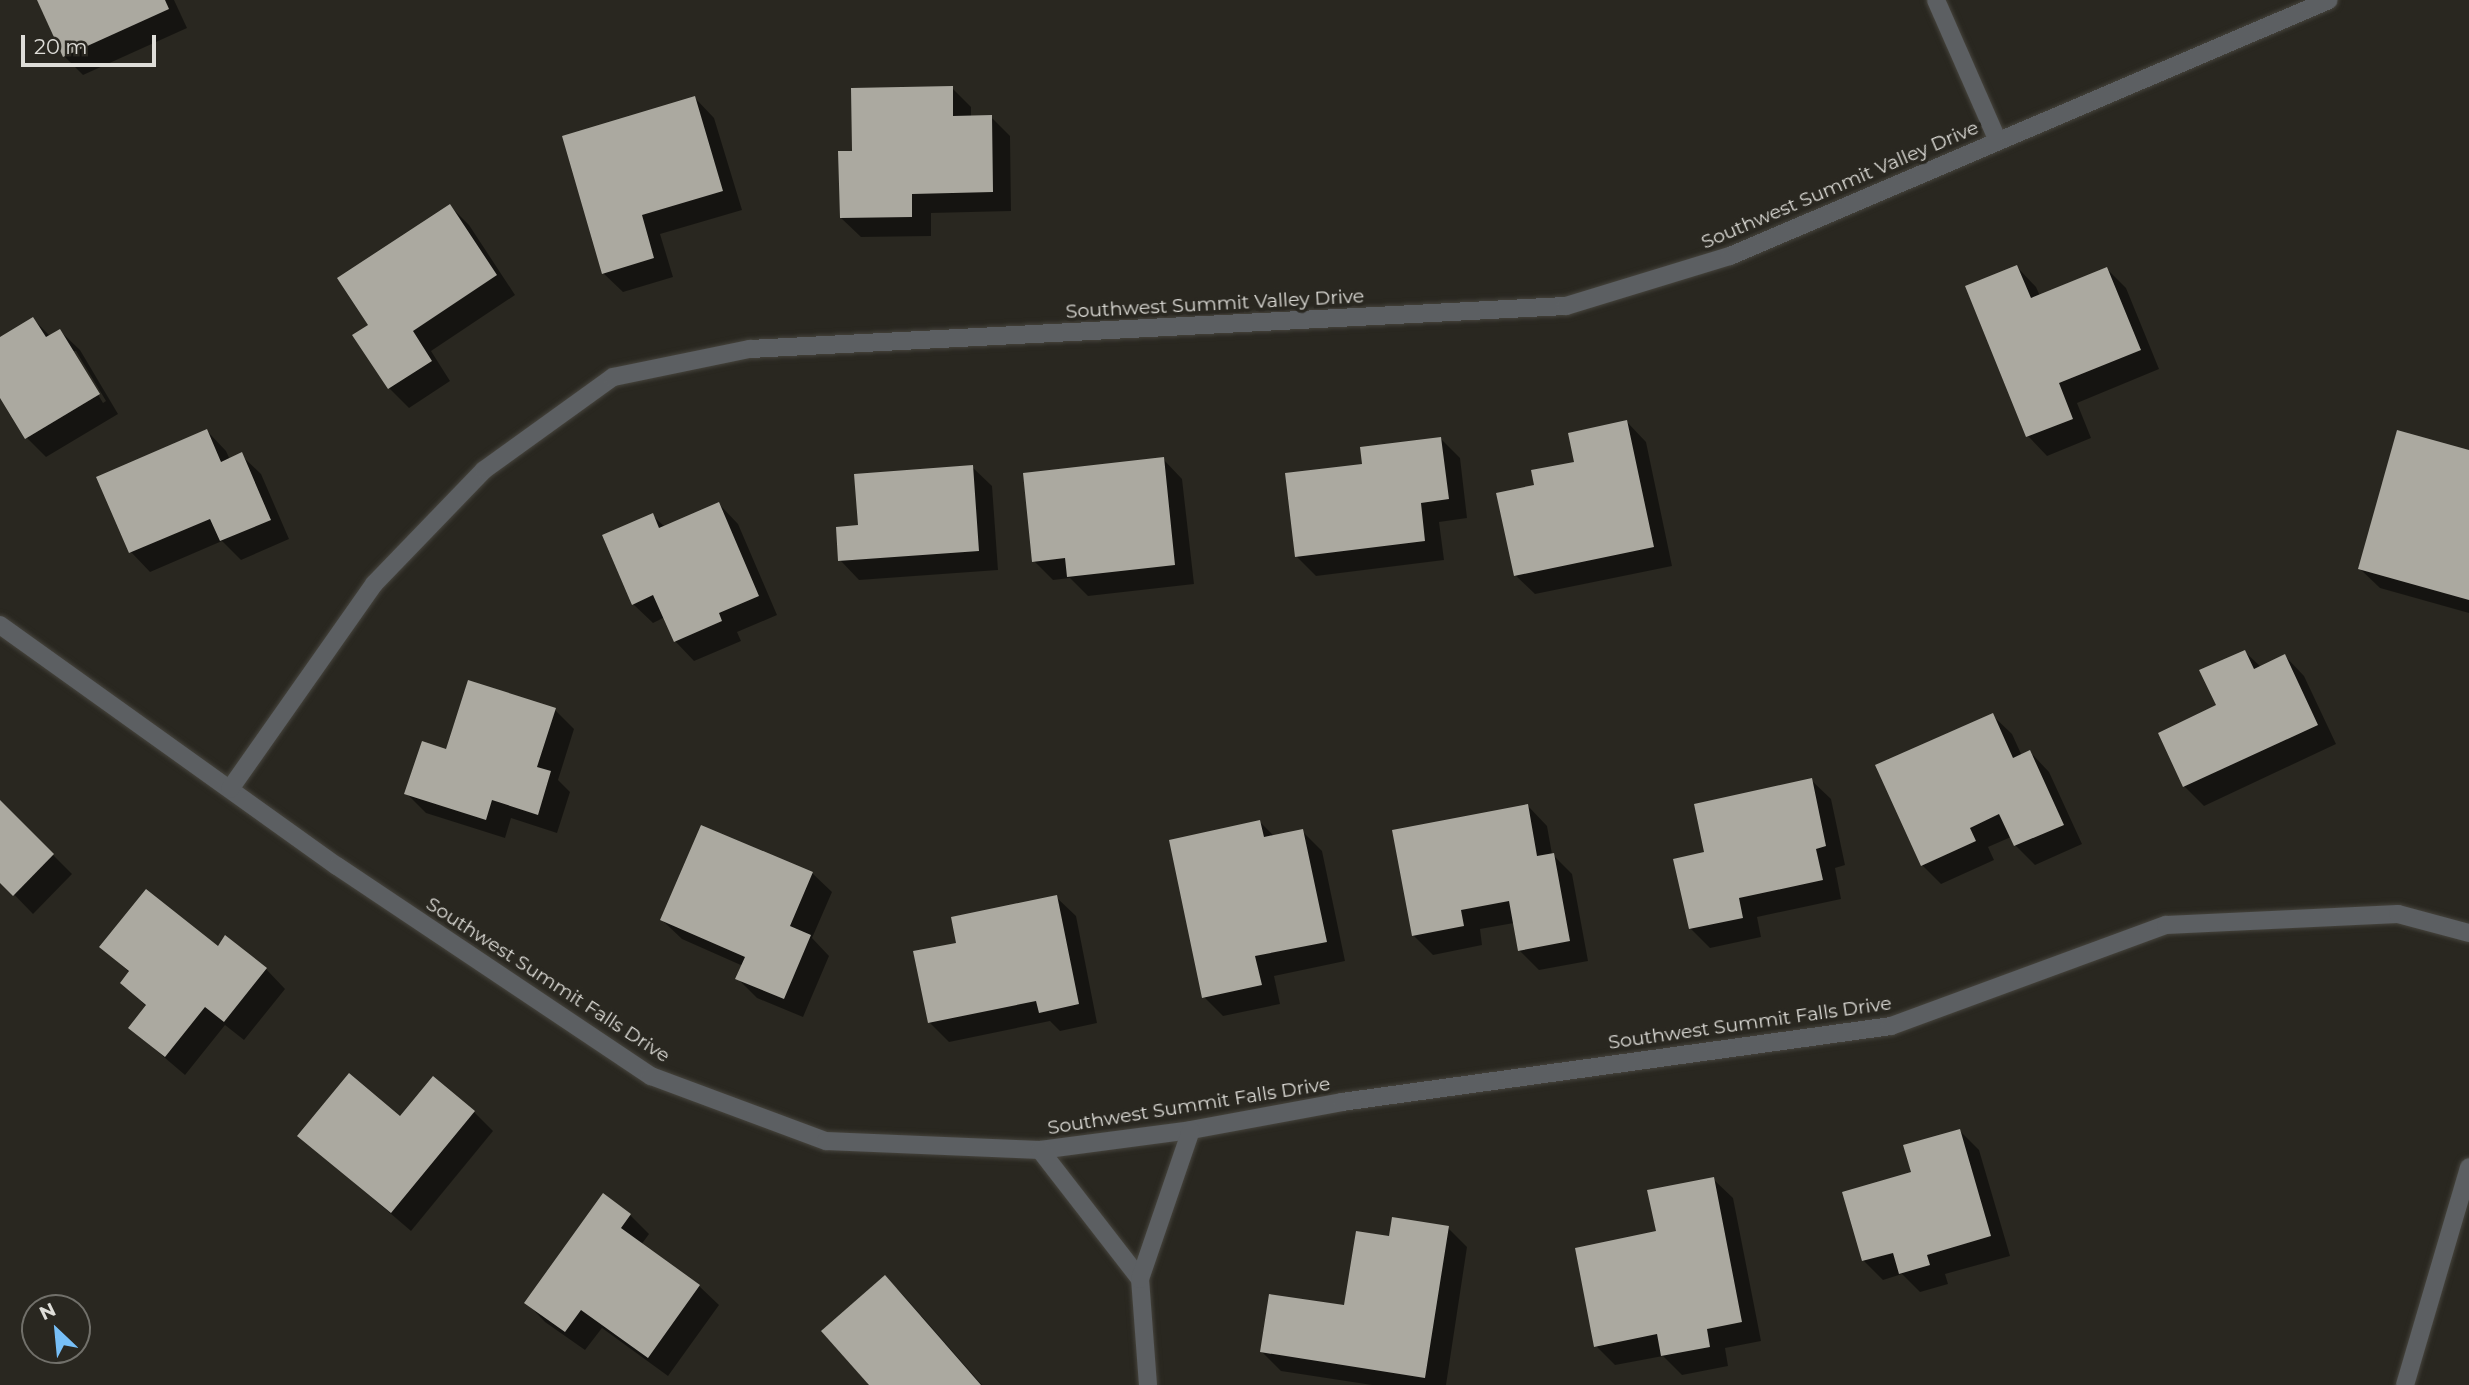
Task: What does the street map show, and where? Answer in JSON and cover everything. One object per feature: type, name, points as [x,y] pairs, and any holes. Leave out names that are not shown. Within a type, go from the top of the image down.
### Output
[{"type":"street","points":[[1936,0],[1998,141]]},
{"type":"street","name":"Southwest Summit Valley Drive","points":[[230,789],[374,584],[484,470],[613,377],[750,349],[1566,306],[1730,256],[2329,0]]},
{"type":"street","name":"Southwest Summit Falls Drive","points":[[0,625],[337,866],[651,1076],[826,1141],[1040,1150],[1191,1130],[1342,1102],[1891,1026],[2166,925],[2398,914],[2469,933]]},
{"type":"street","points":[[1148,1385],[1140,1279],[1191,1130]]},
{"type":"street","points":[[1040,1150],[1140,1279]]},
{"type":"street","points":[[2405,1385],[2469,1167]]},
{"type":"building","points":[[37,0],[165,0],[169,9],[63,57]]},
{"type":"building","points":[[953,86],[953,116],[992,115],[993,192],[912,194],[912,217],[840,218],[838,151],[852,151],[851,88]]},
{"type":"building","points":[[695,96],[723,191],[642,215],[654,258],[602,274],[562,136]]},
{"type":"building","points":[[450,204],[497,275],[413,331],[432,361],[388,389],[352,335],[368,325],[337,278]]},
{"type":"building","points":[[2017,265],[2031,298],[2107,267],[2141,350],[2059,383],[2073,419],[2026,437],[1965,286]]},
{"type":"building","points":[[33,317],[46,337],[60,329],[100,394],[25,439],[0,398],[0,337]]},
{"type":"building","points":[[1627,420],[1654,547],[1514,576],[1496,493],[1534,485],[1531,470],[1574,462],[1568,433]]},
{"type":"building","points":[[207,429],[221,462],[242,452],[271,520],[220,541],[210,519],[129,553],[96,477]]},
{"type":"building","points":[[2397,430],[2469,450],[2469,600],[2358,569]]},
{"type":"building","points":[[1441,437],[1449,499],[1421,503],[1425,541],[1295,557],[1285,473],[1362,464],[1360,447]]},
{"type":"building","points":[[1164,457],[1175,565],[1067,577],[1065,558],[1032,562],[1023,473]]},
{"type":"building","points":[[973,465],[979,551],[838,561],[836,527],[858,525],[854,474]]},
{"type":"building","points":[[719,502],[759,596],[719,613],[722,621],[674,642],[653,595],[632,605],[602,535],[653,513],[659,528]]},
{"type":"building","points":[[2245,650],[2254,669],[2285,654],[2318,725],[2183,787],[2158,733],[2216,705],[2199,670]]},
{"type":"building","points":[[468,680],[556,708],[537,767],[551,771],[538,815],[492,800],[486,820],[404,794],[422,741],[446,749]]},
{"type":"building","points":[[1993,713],[2013,758],[2030,750],[2064,825],[2014,846],[1999,814],[1970,828],[1976,841],[1921,866],[1875,765]]},
{"type":"building","points":[[1812,778],[1826,846],[1816,849],[1823,880],[1739,898],[1743,918],[1689,929],[1673,859],[1704,852],[1694,804]]},
{"type":"building","points":[[0,800],[54,854],[13,896],[0,883]]},
{"type":"building","points":[[1528,804],[1537,856],[1554,853],[1570,941],[1518,951],[1509,901],[1461,910],[1464,926],[1412,936],[1392,830]]},
{"type":"building","points":[[1260,820],[1264,837],[1303,829],[1327,942],[1255,956],[1262,985],[1202,998],[1169,840]]},
{"type":"building","points":[[701,825],[813,872],[790,926],[811,935],[784,999],[735,979],[745,957],[660,920]]},
{"type":"building","points":[[146,889],[218,946],[225,935],[267,968],[224,1022],[205,1007],[165,1057],[128,1028],[146,1005],[120,983],[129,971],[99,947]]},
{"type":"building","points":[[1057,895],[1079,1004],[1039,1013],[1036,1001],[928,1023],[913,951],[956,943],[951,917]]},
{"type":"building","points":[[349,1073],[400,1116],[433,1076],[475,1111],[391,1213],[297,1136]]},
{"type":"building","points":[[1960,1129],[1991,1236],[1927,1255],[1930,1265],[1899,1274],[1893,1253],[1862,1261],[1842,1192],[1911,1172],[1903,1145]]},
{"type":"building","points":[[1714,1177],[1742,1322],[1707,1329],[1710,1347],[1661,1356],[1657,1334],[1594,1347],[1575,1248],[1656,1231],[1647,1190]]},
{"type":"building","points":[[603,1193],[631,1214],[621,1228],[700,1285],[648,1358],[581,1310],[565,1332],[524,1303]]},
{"type":"building","points":[[1392,1217],[1449,1226],[1425,1378],[1260,1352],[1269,1294],[1344,1305],[1356,1231],[1389,1236]]},
{"type":"building","points":[[885,1275],[981,1385],[869,1385],[821,1331]]}]
